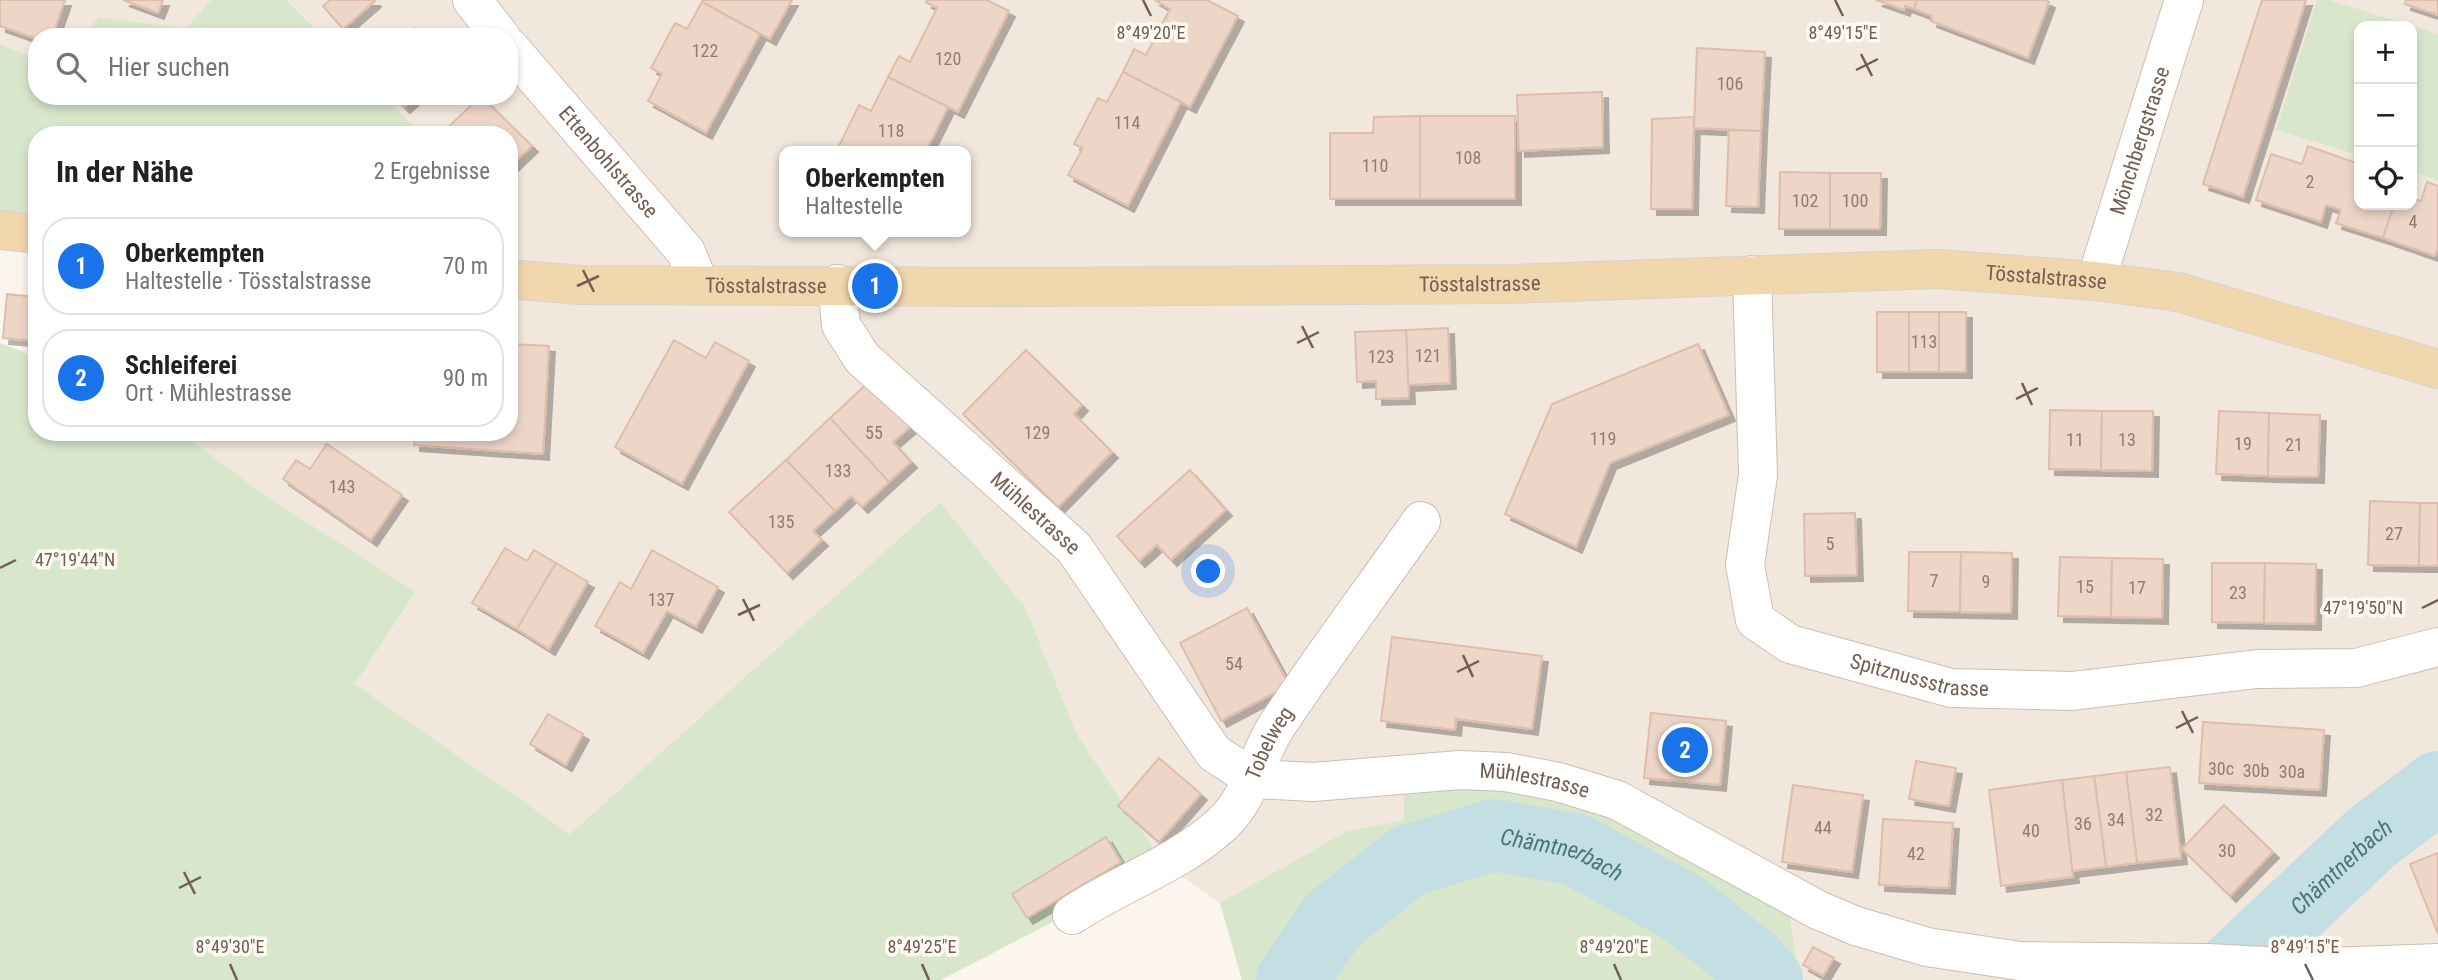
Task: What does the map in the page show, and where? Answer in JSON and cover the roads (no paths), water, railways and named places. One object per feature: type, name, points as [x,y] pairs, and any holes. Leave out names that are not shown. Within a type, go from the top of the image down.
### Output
[{"type":"main road","points":[[0,230],[28,233]]},
{"type":"main road","name":"Tösstalstrasse","points":[[518,280],[580,285],[837,284],[1002,287],[1510,284],[1938,269],[2096,281],[2178,292],[2438,369]]},
{"type":"street","points":[[472,0],[494,28]]},
{"type":"street","name":"Mönchbergstrasse","points":[[2096,281],[2184,0]]},
{"type":"street","name":"Ettenbohlstrasse","points":[[518,57],[686,252],[699,284]]},
{"type":"street","name":"Spitznussstrasse","points":[[1752,275],[1758,475],[1745,565],[1755,620],[1790,644],[1951,688],[2072,691],[2257,669],[2356,668],[2438,647]]},
{"type":"street","name":"Mühlestrasse","points":[[837,284],[841,325],[862,358],[1074,548],[1214,752],[1254,779],[1313,782],[1460,770],[1506,772],[1558,782],[1616,800],[1818,911],[1927,947],[2020,961],[2208,963],[2302,968],[2438,963]]},
{"type":"street","name":"Tobelweg","points":[[1072,915],[1104,894],[1164,864],[1224,824],[1254,779],[1274,730],[1421,521]]},
{"type":"waterway","name":"Chämtnerbach","points":[[2220,980],[2371,838],[2438,787]]},
{"type":"waterway","name":"Chämtnerbach","points":[[1292,980],[1333,920],[1408,861],[1494,835],[1576,850],[1683,908],[1752,963],[1767,980]]},
{"type":"place","name":"Oberkempten","points":[[875,286]]},
{"type":"place","name":"Schleiferei","points":[[1685,750]]}]
